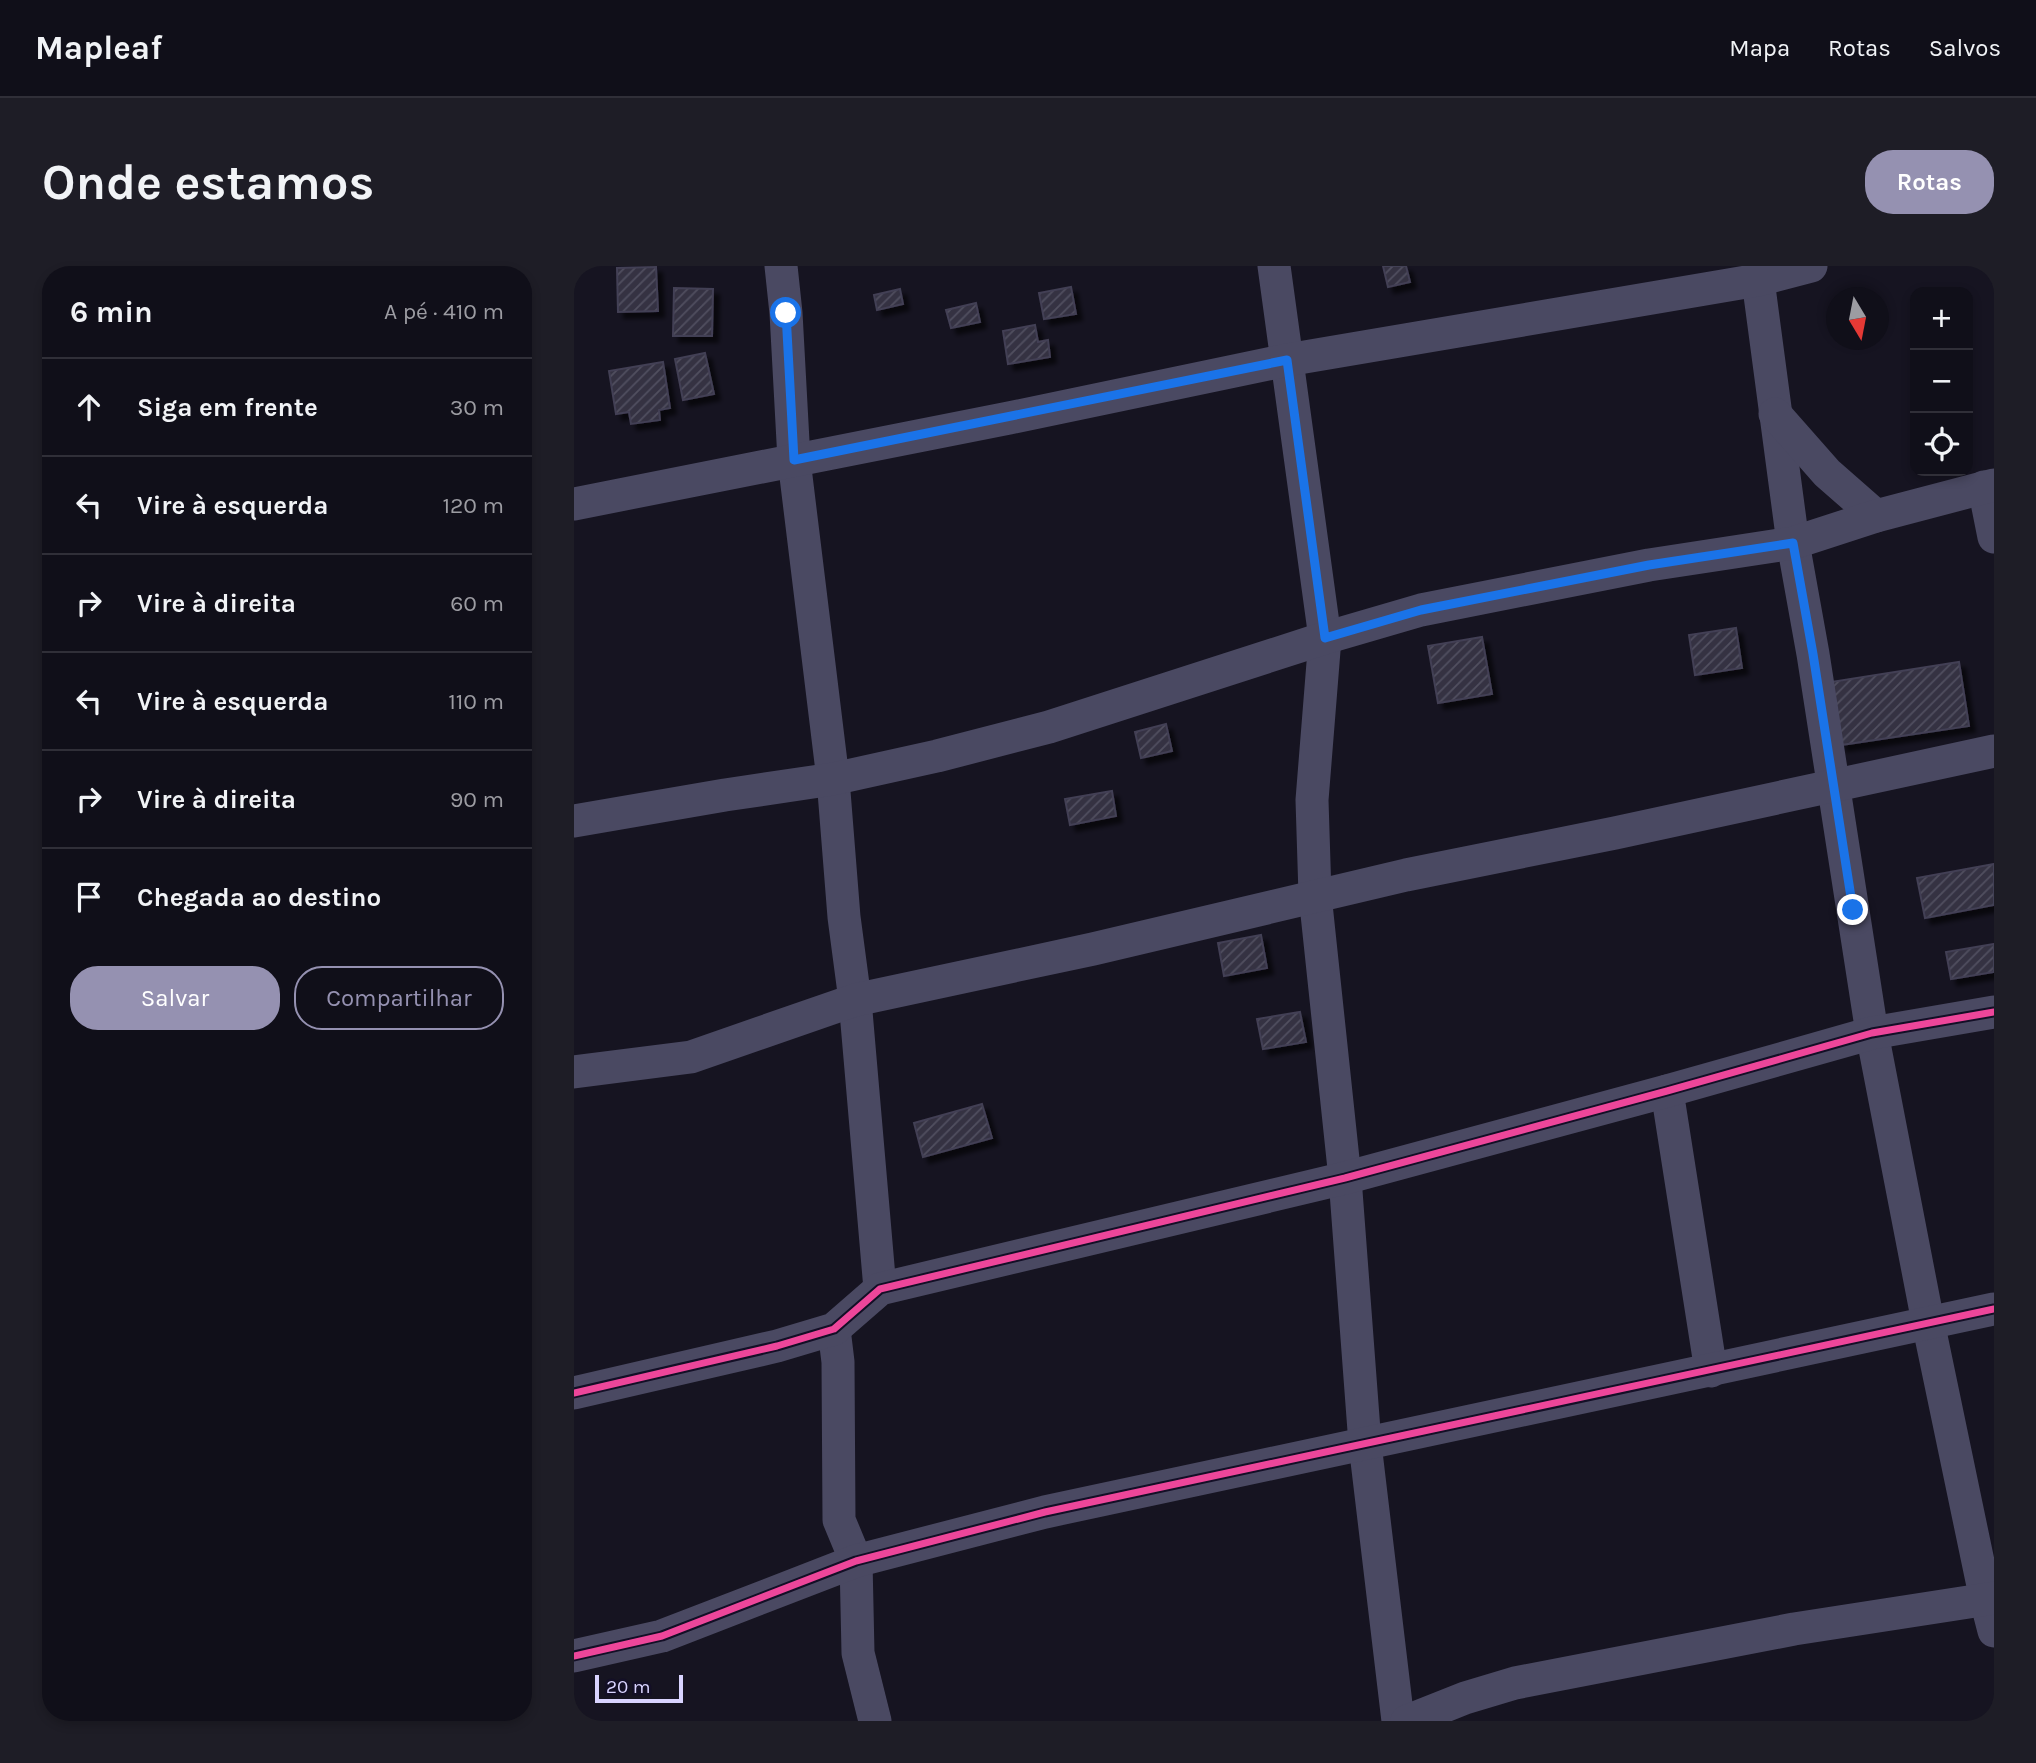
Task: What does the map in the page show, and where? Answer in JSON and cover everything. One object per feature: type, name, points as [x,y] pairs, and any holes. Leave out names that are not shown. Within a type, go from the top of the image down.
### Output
[{"type":"street","points":[[781,266],[794,460],[833,779],[880,1289]]},
{"type":"street","points":[[1273,266],[1325,638],[1312,800],[1315,895],[1345,1178],[1365,1444],[1398,1721]]},
{"type":"street","points":[[574,504],[1287,360],[1758,280],[1811,266]]},
{"type":"street","points":[[1407,1721],[1465,1698],[1514,1683],[1794,1629],[1991,1610],[1928,1322],[1872,1033],[1793,543],[1758,280]]},
{"type":"street","points":[[1775,414],[1827,473],[1876,516]]},
{"type":"street","points":[[574,821],[833,779],[1049,727],[1421,610],[1649,565],[1793,543],[1876,516],[1989,486],[1994,537]]},
{"type":"street","points":[[574,1072],[691,1057],[855,1000],[1093,949],[1315,895],[1994,751]]},
{"type":"street","points":[[574,1393],[777,1346],[834,1329],[880,1289],[1345,1178],[1872,1033],[1994,1012]]},
{"type":"street","points":[[1667,1091],[1711,1371]]},
{"type":"street","points":[[574,1656],[662,1636],[856,1561],[1045,1512],[1994,1309]]},
{"type":"street","points":[[834,1329],[838,1362],[839,1520],[856,1561],[858,1653],[875,1721]]},
{"type":"building","points":[[1383,266],[1406,266],[1410,282],[1388,287]]},
{"type":"building","points":[[656,267],[658,311],[618,312],[617,268]]},
{"type":"building","points":[[1071,287],[1076,314],[1044,319],[1039,293]]},
{"type":"building","points":[[674,288],[713,289],[712,336],[673,336]]},
{"type":"building","points":[[900,289],[903,304],[877,310],[874,295]]},
{"type":"building","points":[[976,303],[980,322],[951,328],[946,310]]},
{"type":"building","points":[[1035,325],[1038,342],[1048,340],[1050,357],[1008,364],[1003,331]]},
{"type":"building","points":[[705,353],[714,394],[683,400],[675,359]]},
{"type":"building","points":[[663,362],[670,408],[659,410],[660,420],[631,424],[629,412],[616,414],[609,371]]},
{"type":"building","points":[[1736,628],[1742,668],[1695,675],[1689,635]]},
{"type":"building","points":[[1482,637],[1492,694],[1438,703],[1428,646]]},
{"type":"building","points":[[1959,662],[1969,726],[1841,745],[1831,682]]},
{"type":"building","points":[[1166,724],[1172,751],[1141,758],[1135,732]]},
{"type":"building","points":[[1112,791],[1116,816],[1070,825],[1065,799]]},
{"type":"building","points":[[1994,864],[1994,905],[1925,918],[1917,878]]},
{"type":"building","points":[[1261,935],[1267,968],[1224,976],[1218,943]]},
{"type":"building","points":[[1994,944],[1994,972],[1951,979],[1946,952]]},
{"type":"building","points":[[1300,1012],[1306,1042],[1263,1049],[1257,1019]]},
{"type":"building","points":[[982,1104],[992,1138],[923,1157],[914,1123]]},
{"type":"cycle path","points":[[574,1393],[777,1346],[834,1329],[880,1289],[1345,1178],[1872,1033],[1994,1012]]},
{"type":"cycle path","points":[[574,1656],[662,1636],[856,1561],[1045,1512],[1994,1309]]},
{"type":"route","points":[[786,313],[794,460],[1287,360],[1325,638],[1421,610],[1649,565],[1793,543],[1853,910]]}]
